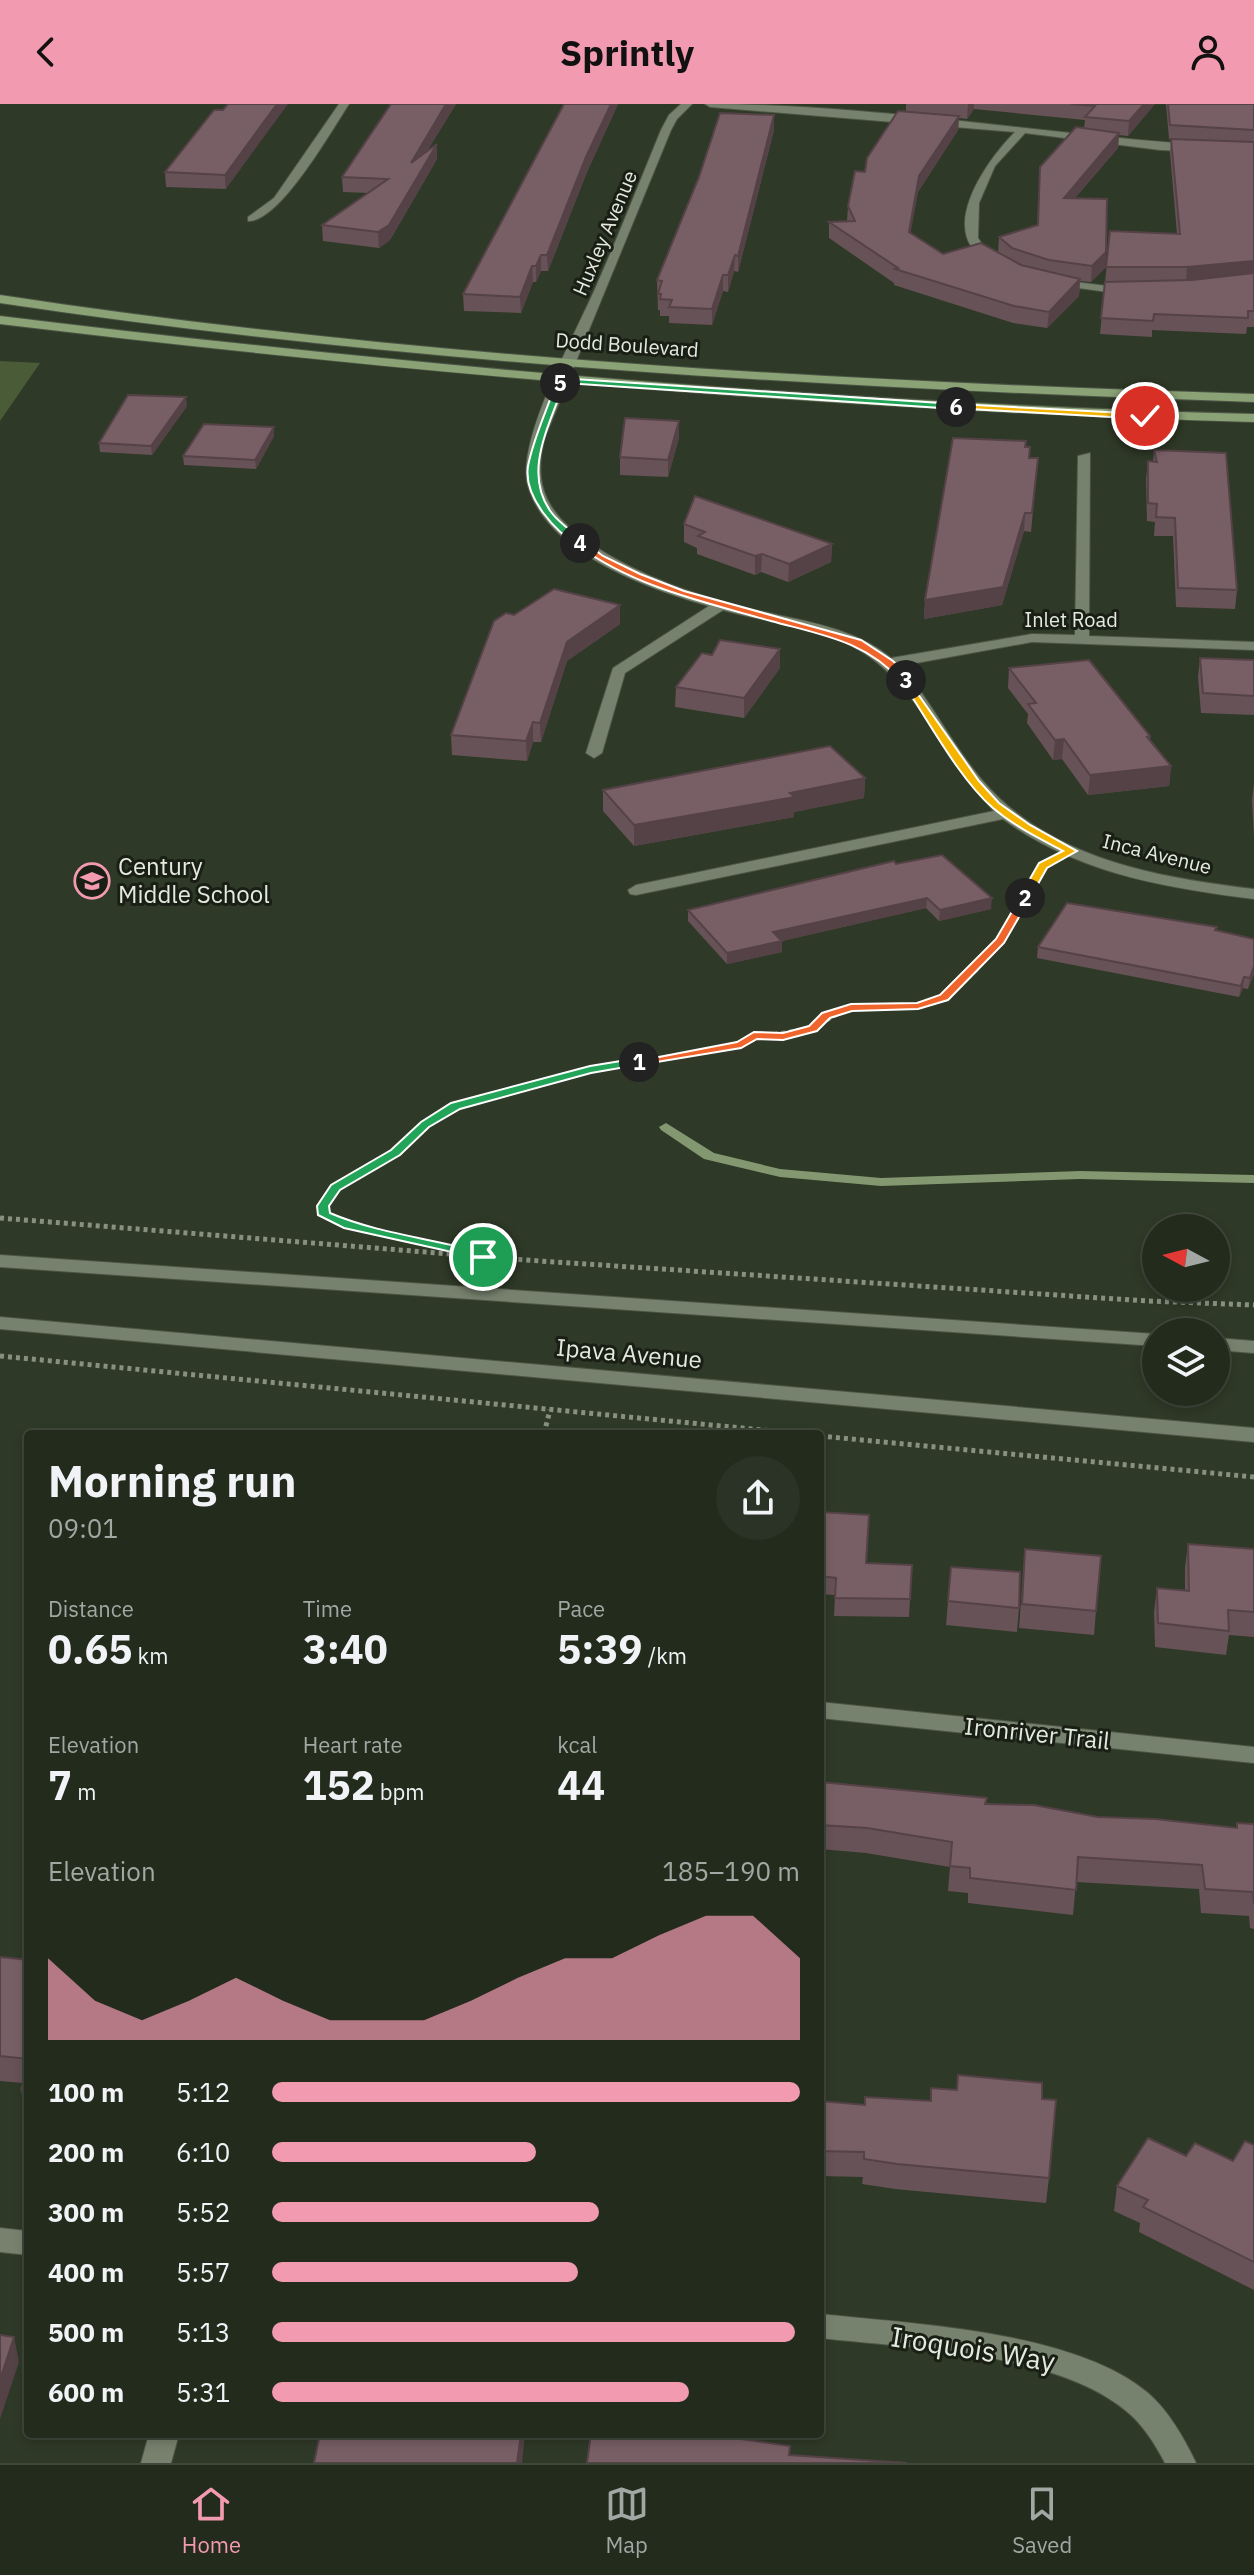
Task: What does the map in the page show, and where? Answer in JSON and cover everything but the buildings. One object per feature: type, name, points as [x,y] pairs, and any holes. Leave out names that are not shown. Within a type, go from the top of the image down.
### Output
[{"type":"main road","name":"Dodd Boulevard","points":[[0,299],[288,335],[570,361],[845,381],[1254,398]]},
{"type":"main road","name":"Dodd Boulevard","points":[[0,320],[255,352],[562,380],[901,404],[1254,418]]},
{"type":"street","points":[[252,219],[278,200],[344,104]]},
{"type":"street","name":"Huxley Avenue","points":[[562,380],[666,130],[673,117],[687,104]]},
{"type":"street","points":[[710,104],[1023,129],[1160,147],[1254,151]]},
{"type":"street","points":[[1002,265],[982,252],[972,238],[978,186],[984,170],[1023,129]]},
{"type":"street","points":[[1041,279],[1088,288],[1145,292]]},
{"type":"street","name":"Inca Avenue","points":[[562,380],[531,469],[536,490],[548,514],[600,558],[636,576],[721,605],[857,642],[890,663],[903,677],[976,783],[1007,813],[1071,851],[1152,878],[1254,894]]},
{"type":"street","points":[[1082,637],[1085,456]]},
{"type":"street","points":[[594,753],[618,671],[721,605]]},
{"type":"street","name":"Inlet Road","points":[[890,663],[1006,640],[1082,637],[1254,646]]},
{"type":"street","points":[[636,890],[1007,813]]},
{"type":"street","name":"Ipava Avenue","points":[[0,1261],[1142,1339]]},
{"type":"street","name":"Ipava Avenue","points":[[0,1323],[1254,1435]]},
{"type":"street","points":[[1230,1345],[1254,1347]]},
{"type":"street","name":"Ironriver Trail","points":[[824,1710],[1254,1755]]},
{"type":"street","points":[[0,2240],[24,2243]]},
{"type":"street","name":"Iroquois Way","points":[[824,2327],[1017,2352],[1082,2369],[1134,2399],[1168,2438],[1181,2463]]},
{"type":"street","points":[[156,2463],[163,2438]]},
{"type":"path","points":[[483,1257],[439,1244],[348,1225],[324,1215],[323,1206],[336,1187],[395,1152],[425,1124],[455,1106],[590,1070],[741,1045],[754,1035],[783,1036],[813,1029],[826,1015],[851,1007],[918,1006],[944,998],[1000,941],[1043,866],[1071,851]]},
{"type":"path","points":[[0,1218],[483,1257],[1147,1301],[1254,1305]]},
{"type":"path","points":[[0,1356],[762,1430]]},
{"type":"path","points":[[545,1430],[550,1410]]},
{"type":"path","points":[[824,1436],[1254,1477]]},
{"type":"green space","points":[[0,361],[40,363],[0,421]]},
{"type":"waterway","points":[[666,1127],[709,1156],[780,1173],[881,1182],[1080,1175],[1254,1179]]},
{"type":"place","name":"Century Middle School","points":[[92,881]]},
{"type":"route","points":[[483,1257],[439,1244],[348,1225],[324,1215],[323,1206],[336,1187],[395,1152],[425,1124],[455,1106],[590,1070],[741,1045],[754,1035],[783,1036],[813,1029],[826,1015],[851,1007],[918,1006],[944,998],[970,975],[1000,941],[1043,866],[1071,851],[1026,827],[996,805],[976,783],[903,677],[875,652],[835,634],[735,609],[636,576],[600,558],[569,535],[548,514],[536,490],[531,469],[562,380],[901,404],[1145,416]]}]
